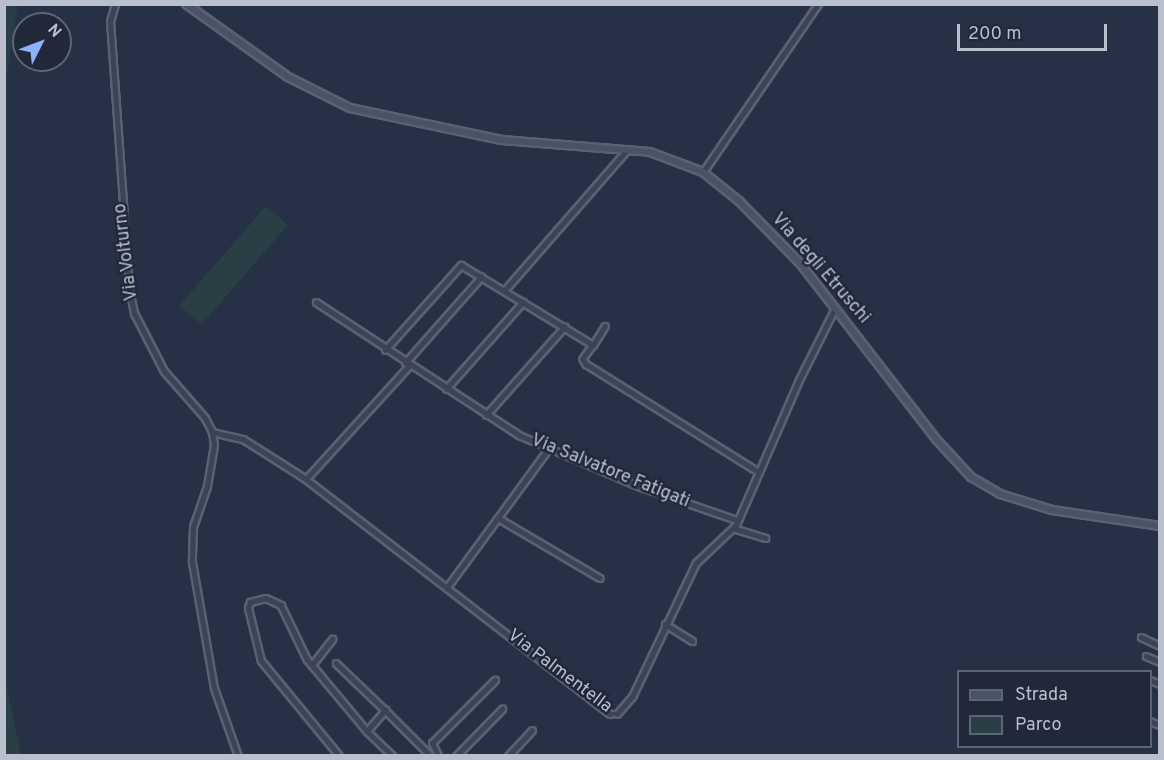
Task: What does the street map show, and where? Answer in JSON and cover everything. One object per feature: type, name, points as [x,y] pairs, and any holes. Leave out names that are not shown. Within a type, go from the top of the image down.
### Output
[{"type":"main road","name":"Via degli Etruschi","points":[[186,4],[288,77],[350,108],[502,140],[650,152],[703,172],[782,243],[948,454],[983,486],[1052,510],[1160,526]]},
{"type":"street","name":"Via Volturno","points":[[115,4],[110,21],[117,164],[134,313],[164,371],[205,418],[212,432]]},
{"type":"street","points":[[703,172],[818,4]]},
{"type":"street","points":[[504,291],[627,149]]},
{"type":"street","points":[[385,350],[459,265],[593,345]]},
{"type":"street","points":[[306,480],[481,277]]},
{"type":"street","name":"Via Salvatore Fatigati","points":[[316,302],[486,415],[549,448],[638,486],[737,520]]},
{"type":"street","points":[[446,389],[523,302]]},
{"type":"street","name":"Via Palmentella","points":[[212,432],[243,440],[306,480],[343,511],[448,586],[613,715],[621,712],[632,697],[696,563],[733,528],[835,308]]},
{"type":"street","points":[[486,415],[564,327]]},
{"type":"street","points":[[605,327],[583,358],[586,364],[759,472]]},
{"type":"street","points":[[212,432],[214,445],[207,486],[193,527],[192,562],[214,688],[238,756]]},
{"type":"street","points":[[448,586],[549,448]]},
{"type":"street","points":[[498,518],[600,578]]},
{"type":"street","points":[[733,528],[766,538]]},
{"type":"street","points":[[339,756],[261,661],[248,608],[250,602],[266,598],[281,605],[312,665],[367,731],[393,756]]},
{"type":"street","points":[[665,624],[692,641]]},
{"type":"street","points":[[1140,637],[1160,646]]},
{"type":"street","points":[[312,665],[332,639]]},
{"type":"street","points":[[1146,656],[1160,663]]},
{"type":"street","points":[[336,663],[431,756]]},
{"type":"street","points":[[438,756],[432,743],[495,680]]},
{"type":"street","points":[[456,756],[502,709]]},
{"type":"street","points":[[367,731],[385,710]]},
{"type":"street","points":[[508,756],[532,730]]},
{"type":"green space","points":[[4,5],[18,5],[17,12],[12,12],[12,42],[5,86]]},
{"type":"green space","points":[[266,206],[288,225],[201,325],[179,306]]},
{"type":"green space","points":[[5,679],[21,755],[5,755]]}]
